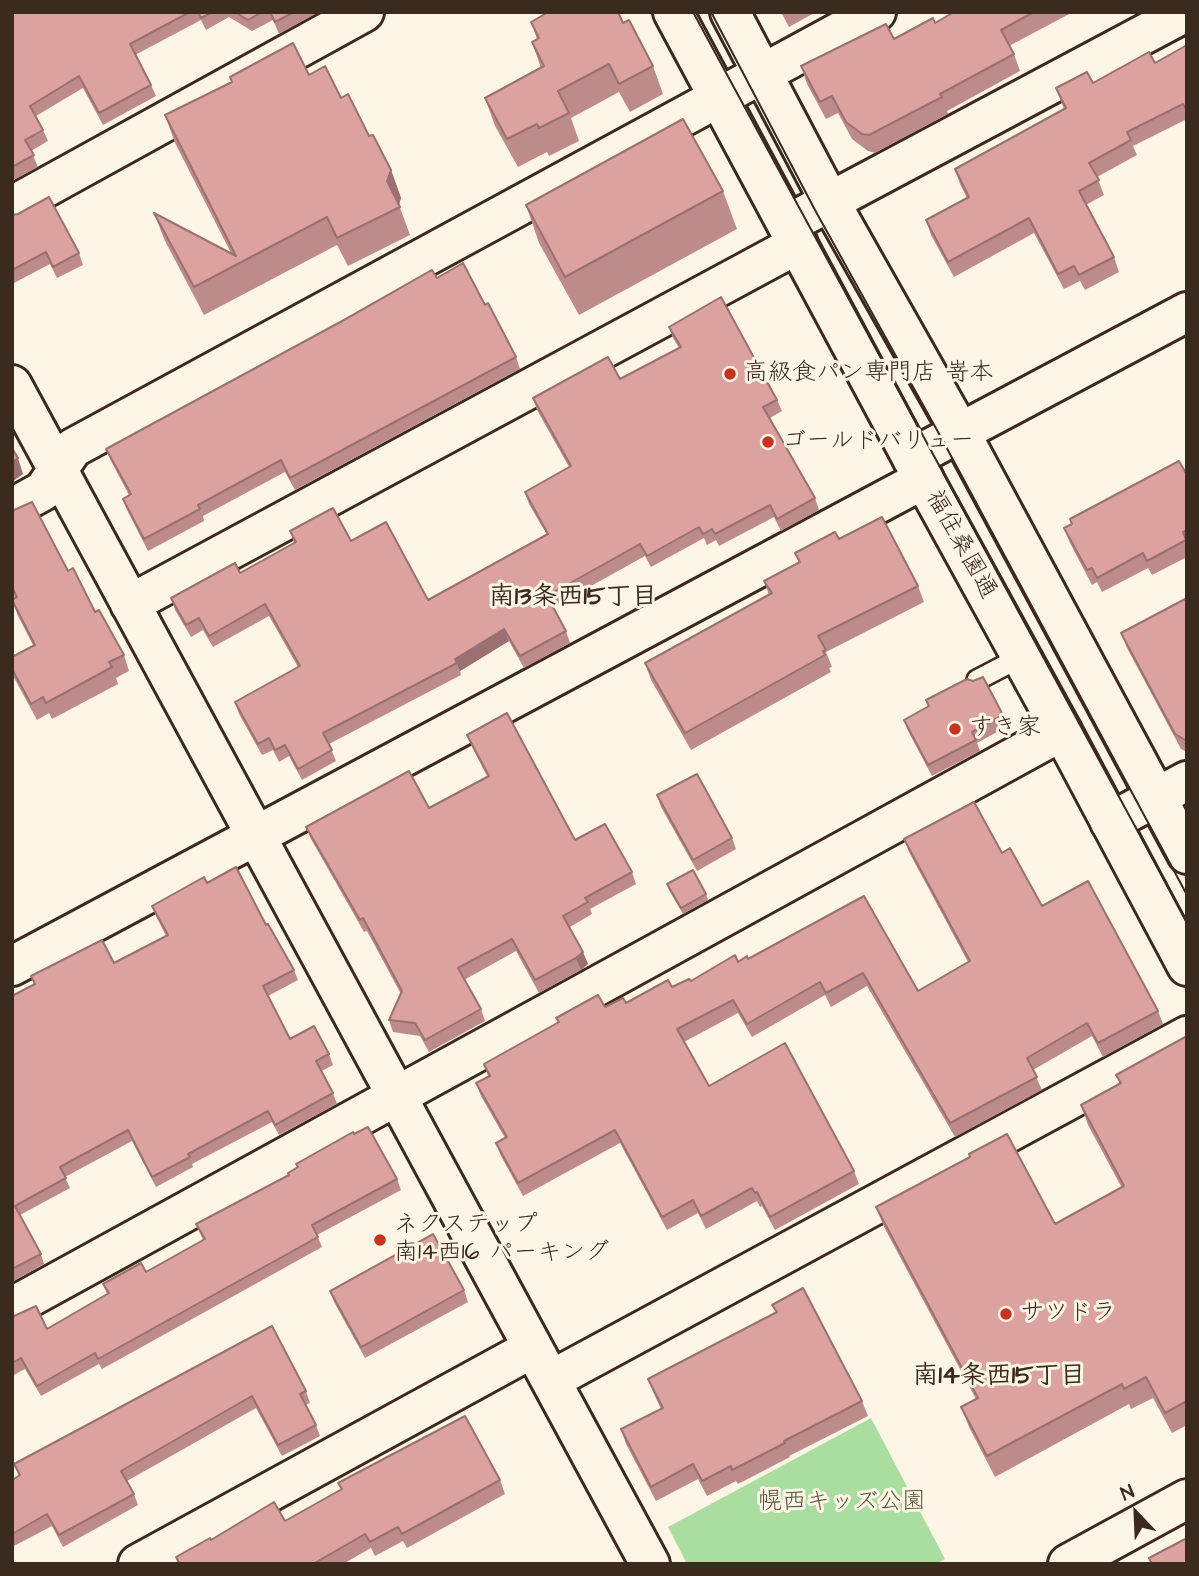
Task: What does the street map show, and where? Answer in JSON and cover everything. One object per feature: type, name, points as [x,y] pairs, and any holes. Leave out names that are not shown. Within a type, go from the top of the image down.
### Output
[{"type":"street","points":[[12,206],[364,12]]},
{"type":"street","name":"福住桑園通","points":[[673,12],[1187,967]]},
{"type":"street","points":[[730,12],[830,202],[960,432],[1171,789],[1187,854]]},
{"type":"street","points":[[12,508],[43,491],[73,448],[876,12]]},
{"type":"street","points":[[130,604],[793,234],[830,202],[1186,12]]},
{"type":"street","points":[[12,966],[256,835],[918,469],[960,432],[1187,312]]},
{"type":"street","points":[[12,386],[650,1564]]},
{"type":"street","points":[[12,1307],[397,1096],[898,812],[1062,731]]},
{"type":"street","points":[[1110,822],[1171,789]]},
{"type":"street","points":[[138,1564],[542,1364],[1187,1036]]},
{"type":"street","points":[[1068,1564],[1187,1499]]},
{"type":"lane","points":[[978,680],[1021,657]]},
{"type":"green space","name":"幌西キッズ公園","points":[[871,1418],[945,1559],[936,1564],[687,1564],[668,1527]]},
{"type":"building","points":[[12,12],[190,12],[130,44],[151,85],[99,113],[79,76],[30,106],[43,130],[25,140],[34,155],[12,167]]},
{"type":"building","points":[[198,12],[213,12],[201,18]]},
{"type":"building","points":[[235,12],[262,12],[248,20]]},
{"type":"building","points":[[270,12],[294,12],[275,22]]},
{"type":"building","points":[[544,12],[618,12],[623,23],[629,20],[653,66],[619,84],[609,64],[558,91],[569,113],[539,128],[537,124],[507,139],[485,98],[544,66],[532,42],[539,38],[531,22],[545,14]]},
{"type":"building","points":[[954,12],[1034,12],[1001,30],[1014,54],[940,94],[942,97],[869,135],[862,134],[846,122],[832,96],[820,102],[801,66],[886,24],[894,39],[933,18],[935,23]]},
{"type":"building","points":[[293,43],[309,75],[325,66],[341,98],[348,94],[369,136],[373,135],[391,170],[387,181],[400,207],[337,238],[327,217],[194,287],[154,213],[236,256],[165,115],[232,82],[230,77]]},
{"type":"building","points":[[1187,45],[1187,110],[1183,104],[1127,132],[1131,140],[1089,163],[1099,180],[1079,191],[1114,257],[1079,275],[1074,266],[1058,274],[1029,218],[948,262],[926,220],[969,197],[955,169],[1066,108],[1056,88],[1087,72],[1093,83],[1149,52],[1155,63]]},
{"type":"building","points":[[683,119],[723,191],[565,277],[526,205]]},
{"type":"building","points":[[49,197],[79,253],[53,267],[46,252],[12,270],[12,215]]},
{"type":"building","points":[[463,263],[485,305],[488,303],[516,357],[290,478],[281,460],[198,505],[200,509],[144,539],[123,499],[131,494],[106,449],[430,271],[432,270],[437,278]]},
{"type":"building","points":[[721,297],[777,400],[763,407],[815,498],[777,519],[770,505],[715,534],[712,529],[703,534],[699,527],[647,556],[640,544],[547,596],[566,631],[520,656],[504,629],[455,659],[457,663],[323,733],[332,750],[298,769],[285,745],[275,750],[269,738],[258,744],[235,702],[300,666],[265,604],[209,636],[199,618],[186,625],[171,598],[235,563],[240,573],[296,542],[290,531],[333,508],[351,541],[386,522],[428,600],[548,534],[525,492],[571,466],[533,398],[608,357],[620,379],[681,347],[669,327]]},
{"type":"building","points":[[12,448],[18,458],[12,462]]},
{"type":"building","points":[[1179,461],[1187,475],[1187,530],[1183,532],[1186,540],[1147,561],[1143,553],[1097,578],[1092,568],[1087,570],[1064,528],[1072,524],[1070,519]]},
{"type":"building","points":[[32,502],[68,571],[73,568],[95,612],[99,610],[124,655],[109,662],[112,667],[46,703],[43,697],[31,704],[12,669],[12,657],[35,645],[12,600],[17,597],[12,587],[12,511]]},
{"type":"building","points":[[882,517],[918,586],[818,636],[826,650],[823,651],[825,655],[685,733],[645,663],[772,593],[764,581],[800,562],[795,553],[835,532],[839,539]]},
{"type":"building","points":[[1187,598],[1187,741],[1175,734],[1121,633]]},
{"type":"building","points":[[983,677],[1003,715],[972,732],[976,740],[928,765],[904,720],[929,706],[926,700],[967,679],[973,681]]},
{"type":"building","points":[[507,713],[575,840],[605,824],[632,872],[585,898],[588,902],[563,916],[583,952],[576,958],[535,980],[512,939],[458,968],[481,1009],[425,1040],[415,1023],[389,1020],[402,991],[363,918],[360,920],[306,827],[409,771],[429,808],[489,776],[467,735]]},
{"type":"building","points":[[697,774],[732,838],[693,860],[657,795]]},
{"type":"building","points":[[974,802],[1002,853],[1010,848],[1042,906],[1088,881],[1158,1011],[1098,1043],[1087,1023],[1027,1058],[1037,1077],[950,1123],[863,973],[826,993],[820,982],[747,1024],[733,1000],[677,1029],[709,1086],[785,1043],[854,1171],[770,1217],[757,1192],[752,1188],[701,1216],[693,1200],[662,1217],[615,1130],[518,1183],[496,1143],[507,1137],[476,1083],[490,1076],[484,1064],[559,1022],[556,1018],[598,995],[605,1007],[623,998],[626,1003],[668,980],[672,987],[689,979],[691,981],[735,955],[738,962],[747,956],[748,959],[864,896],[918,991],[970,961],[904,839]]},
{"type":"building","points":[[236,867],[266,925],[268,924],[294,970],[263,986],[290,1039],[314,1026],[329,1054],[316,1061],[333,1093],[275,1125],[268,1111],[188,1154],[190,1157],[152,1177],[128,1130],[60,1167],[66,1178],[15,1206],[41,1254],[12,1269],[12,996],[35,984],[31,976],[102,940],[114,963],[168,935],[152,906],[204,877],[207,883]]},
{"type":"building","points":[[693,870],[706,894],[681,908],[667,884]]},
{"type":"building","points":[[1187,1036],[1187,1401],[1165,1413],[1146,1377],[1124,1389],[1122,1384],[987,1456],[961,1407],[978,1398],[876,1207],[1007,1134],[1055,1224],[1124,1186],[1081,1105],[1121,1083],[1116,1075]]},
{"type":"building","points":[[368,1127],[397,1179],[312,1225],[318,1237],[98,1359],[95,1353],[37,1386],[21,1358],[12,1363],[12,1317],[36,1306],[47,1329],[109,1293],[103,1284],[141,1263],[146,1272],[205,1239],[196,1224],[289,1175],[288,1173],[298,1167],[296,1164],[353,1132],[354,1134]]},
{"type":"building","points":[[433,1234],[464,1290],[361,1347],[330,1291]]},
{"type":"building","points":[[803,1288],[862,1401],[732,1470],[731,1466],[702,1481],[693,1464],[651,1487],[621,1429],[663,1408],[648,1379],[777,1312],[772,1305]]},
{"type":"building","points":[[272,1326],[306,1391],[300,1394],[316,1425],[278,1445],[252,1396],[121,1471],[134,1494],[59,1535],[47,1514],[12,1534],[12,1480],[20,1475],[14,1464]]},
{"type":"building","points":[[465,1416],[500,1480],[402,1534],[398,1527],[370,1542],[365,1534],[313,1564],[180,1564],[176,1557],[210,1538],[211,1540],[274,1502],[285,1521],[342,1489],[338,1483]]},
{"type":"building","points":[[1187,1538],[1187,1564],[1152,1564],[1149,1558]]},
{"type":"tram line","points":[[693,12],[1187,922]]},
{"type":"tram line","points":[[711,12],[815,210],[943,441],[1187,895]]},
{"type":"place","name":"高級食パン専門店 嵜本","points":[[730,374]]},
{"type":"place","name":"ゴールドバリュー","points":[[768,442]]},
{"type":"place","name":"すき家","points":[[955,729]]},
{"type":"place","name":"ネクステップ 南14西16 パーキング","points":[[380,1240]]},
{"type":"place","name":"サツドラ","points":[[1006,1314]]},
{"type":"district","name":"南13条西15丁目","points":[[573,599]]},
{"type":"district","name":"南14条西15丁目","points":[[999,1378]]}]
